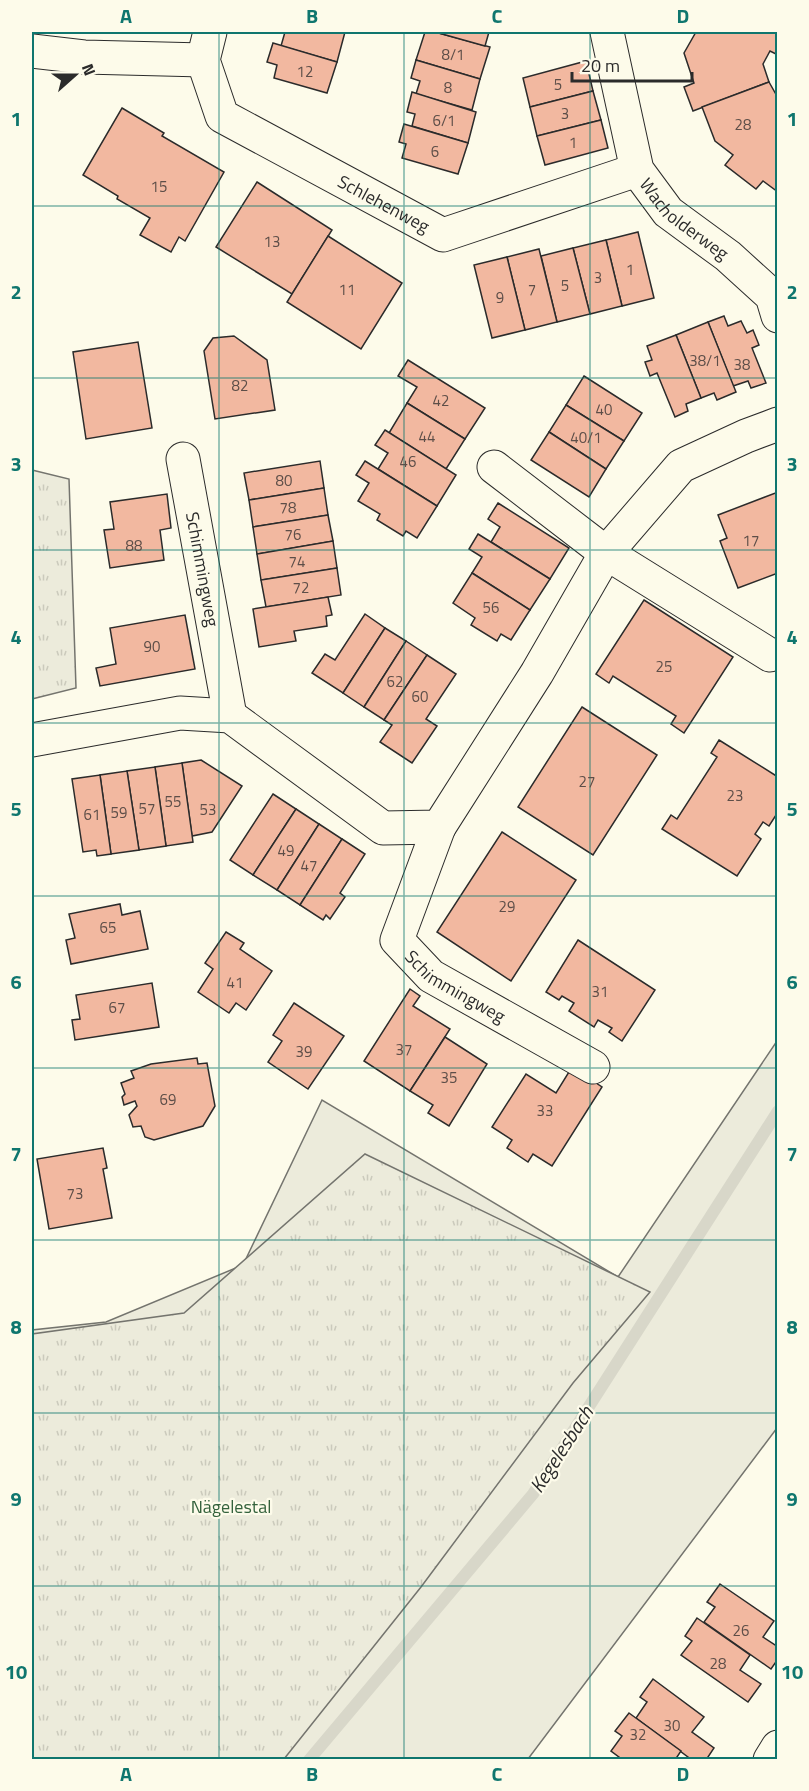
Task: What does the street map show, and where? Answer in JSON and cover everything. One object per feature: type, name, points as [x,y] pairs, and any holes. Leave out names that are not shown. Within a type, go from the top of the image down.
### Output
[{"type":"street","name":"Wacholderweg","points":[[607,32],[637,170],[668,212],[728,256],[772,296],[777,316]]},
{"type":"street","name":"Schlehenweg","points":[[207,46],[222,116],[443,235],[637,170]]},
{"type":"street","points":[[32,51],[84,57],[207,46]]},
{"type":"street","name":"Schimmingweg","points":[[593,1067],[431,976],[397,940],[439,827],[537,673],[606,553],[681,466],[777,424]]},
{"type":"street","name":"Schimmingweg","points":[[183,459],[230,716]]},
{"type":"street","points":[[494,467],[606,553],[770,655]]},
{"type":"street","points":[[32,740],[180,714],[230,716],[383,828],[439,827]]},
{"type":"street","points":[[770,1760],[777,1747]]},
{"type":"green space","points":[[32,470],[69,479],[76,688],[32,699]]},
{"type":"green space","name":"Nägelestal","points":[[777,1041],[777,1428],[528,1759],[32,1759],[32,1330],[106,1322],[243,1265],[322,1100],[618,1277]]},
{"type":"green space","name":"Nägelestal","points":[[365,1154],[650,1292],[573,1383],[421,1587],[284,1759],[32,1759],[32,1334],[184,1313]]},
{"type":"building","points":[[285,32],[345,32],[337,62],[281,46]]},
{"type":"building","points":[[425,32],[435,32],[490,47],[480,79],[416,60]]},
{"type":"building","points":[[435,32],[489,32],[485,46]]},
{"type":"building","points":[[696,32],[778,32],[778,55],[770,51],[763,64],[769,82],[693,111],[684,87],[694,83],[684,53]]},
{"type":"building","points":[[273,43],[337,62],[327,93],[274,78],[277,65],[267,62]]},
{"type":"building","points":[[416,60],[480,79],[472,110],[416,94],[420,81],[411,78]]},
{"type":"building","points":[[586,61],[593,91],[530,107],[523,78]]},
{"type":"building","points":[[769,82],[778,98],[778,192],[763,181],[756,189],[725,165],[733,155],[715,141],[702,107]]},
{"type":"building","points":[[593,91],[601,120],[537,136],[530,107]]},
{"type":"building","points":[[412,92],[476,112],[468,143],[412,126],[415,114],[407,112]]},
{"type":"building","points":[[122,108],[164,133],[162,136],[224,172],[185,241],[179,237],[171,252],[140,235],[150,218],[117,199],[118,196],[83,175]]},
{"type":"building","points":[[601,120],[608,148],[545,165],[537,136]]},
{"type":"building","points":[[404,124],[468,143],[458,174],[402,158],[406,144],[399,142]]},
{"type":"building","points":[[257,182],[332,230],[292,294],[216,247]]},
{"type":"building","points":[[638,232],[654,298],[622,306],[606,240]]},
{"type":"building","points":[[328,236],[402,283],[361,349],[287,302]]},
{"type":"building","points":[[606,240],[622,306],[590,314],[573,248]]},
{"type":"building","points":[[573,248],[590,314],[557,322],[541,256]]},
{"type":"building","points":[[539,249],[557,322],[525,330],[507,257]]},
{"type":"building","points":[[507,257],[525,330],[492,338],[474,265]]},
{"type":"building","points":[[724,316],[728,326],[741,321],[747,333],[753,330],[759,345],[752,348],[766,383],[751,388],[748,381],[733,386],[708,322]]},
{"type":"building","points":[[708,322],[736,392],[717,400],[714,393],[701,398],[676,335]]},
{"type":"building","points":[[676,335],[701,398],[686,404],[688,411],[675,417],[657,373],[650,376],[645,362],[652,360],[647,346]]},
{"type":"building","points":[[234,336],[267,360],[275,410],[215,419],[204,351],[213,338]]},
{"type":"building","points":[[138,342],[152,428],[86,439],[73,352]]},
{"type":"building","points":[[408,360],[485,408],[465,439],[407,403],[417,387],[398,376]]},
{"type":"building","points":[[584,376],[642,413],[624,441],[566,405]]},
{"type":"building","points":[[407,403],[465,439],[446,469],[389,433]]},
{"type":"building","points":[[566,405],[624,441],[606,469],[549,432]]},
{"type":"building","points":[[385,430],[456,475],[437,506],[378,469],[388,453],[375,445]]},
{"type":"building","points":[[549,432],[606,469],[589,497],[531,460]]},
{"type":"building","points":[[320,461],[324,488],[249,500],[244,473]]},
{"type":"building","points":[[365,461],[437,506],[417,538],[406,531],[403,536],[377,520],[380,514],[358,501],[369,483],[356,475]]},
{"type":"building","points":[[324,488],[328,515],[253,527],[249,500]]},
{"type":"building","points":[[778,492],[778,573],[738,588],[720,541],[727,538],[718,515]]},
{"type":"building","points":[[167,494],[171,528],[160,530],[164,560],[110,568],[104,530],[114,529],[110,502]]},
{"type":"building","points":[[498,503],[569,548],[550,579],[491,542],[500,527],[488,519]]},
{"type":"building","points":[[328,515],[333,541],[257,554],[253,527]]},
{"type":"building","points":[[478,534],[550,579],[530,610],[472,573],[482,557],[469,549]]},
{"type":"building","points":[[333,541],[337,568],[261,580],[257,554]]},
{"type":"building","points":[[337,568],[341,595],[266,607],[261,580]]},
{"type":"building","points":[[472,573],[530,610],[511,640],[501,634],[497,641],[471,625],[475,618],[453,603]]},
{"type":"building","points":[[328,597],[332,615],[326,616],[327,626],[294,631],[296,641],[259,647],[253,609]]},
{"type":"building","points":[[644,600],[733,657],[684,733],[671,724],[676,716],[613,676],[609,683],[596,674]]},
{"type":"building","points":[[365,614],[385,628],[343,693],[312,673],[325,654],[335,660]]},
{"type":"building","points":[[185,615],[195,669],[100,686],[96,668],[116,664],[110,628]]},
{"type":"building","points":[[385,628],[406,641],[364,707],[343,693]]},
{"type":"building","points":[[406,641],[427,655],[384,720],[364,707]]},
{"type":"building","points":[[427,655],[456,674],[426,719],[437,726],[412,763],[380,742],[392,725],[384,720]]},
{"type":"building","points":[[582,707],[657,755],[593,855],[518,807]]},
{"type":"building","points":[[719,740],[778,777],[778,812],[769,826],[763,822],[755,834],[761,839],[737,876],[662,829],[671,815],[677,819],[717,757],[711,753]]},
{"type":"building","points":[[201,760],[242,786],[212,832],[192,836],[182,763]]},
{"type":"building","points":[[182,763],[193,842],[166,846],[155,767]]},
{"type":"building","points":[[155,767],[166,846],[139,850],[127,771]]},
{"type":"building","points":[[127,771],[139,850],[111,854],[100,775]]},
{"type":"building","points":[[100,775],[111,854],[97,856],[96,850],[83,852],[72,779]]},
{"type":"building","points":[[273,794],[296,809],[253,875],[230,860]]},
{"type":"building","points":[[296,809],[319,824],[277,890],[253,875]]},
{"type":"building","points":[[319,824],[342,839],[300,905],[277,890]]},
{"type":"building","points":[[502,832],[576,880],[511,981],[437,932]]},
{"type":"building","points":[[342,839],[365,854],[340,893],[345,897],[330,919],[326,915],[323,920],[300,905]]},
{"type":"building","points":[[120,904],[122,915],[140,911],[148,949],[71,964],[66,940],[75,938],[69,914]]},
{"type":"building","points":[[226,932],[244,943],[240,949],[272,971],[246,1010],[236,1003],[229,1013],[198,992],[213,969],[205,963]]},
{"type":"building","points":[[578,940],[655,990],[622,1041],[609,1032],[612,1028],[598,1020],[594,1027],[569,1011],[574,1003],[562,996],[559,1000],[546,992]]},
{"type":"building","points":[[152,983],[159,1027],[75,1040],[72,1020],[80,1019],[76,995]]},
{"type":"building","points":[[410,989],[420,996],[413,1006],[450,1029],[410,1091],[364,1061]]},
{"type":"building","points":[[294,1003],[344,1036],[308,1089],[268,1062],[282,1041],[273,1035]]},
{"type":"building","points":[[445,1037],[487,1064],[449,1126],[428,1113],[433,1105],[410,1091]]},
{"type":"building","points":[[197,1058],[198,1064],[207,1063],[215,1106],[203,1126],[154,1140],[145,1137],[141,1126],[133,1127],[129,1115],[137,1106],[135,1101],[124,1105],[122,1097],[125,1094],[121,1083],[134,1078],[131,1071],[151,1064]]},
{"type":"building","points":[[572,1067],[602,1087],[552,1166],[533,1154],[528,1162],[507,1148],[512,1140],[492,1127],[526,1074],[556,1093]]},
{"type":"building","points":[[103,1148],[107,1168],[103,1169],[112,1218],[49,1229],[37,1159]]},
{"type":"building","points":[[720,1584],[774,1621],[763,1637],[778,1647],[778,1659],[771,1669],[704,1622],[715,1607],[707,1602]]},
{"type":"building","points":[[697,1618],[750,1655],[740,1670],[761,1684],[748,1702],[681,1655],[692,1641],[685,1636]]},
{"type":"building","points":[[653,1679],[704,1717],[692,1732],[714,1748],[706,1760],[692,1760],[636,1718],[647,1702],[640,1697]]},
{"type":"building","points":[[629,1713],[681,1751],[675,1760],[623,1760],[611,1751],[622,1736],[615,1731]]},
{"type":"waterway","name":"Kegelesbach","points":[[309,1760],[533,1494],[778,1111]]}]
